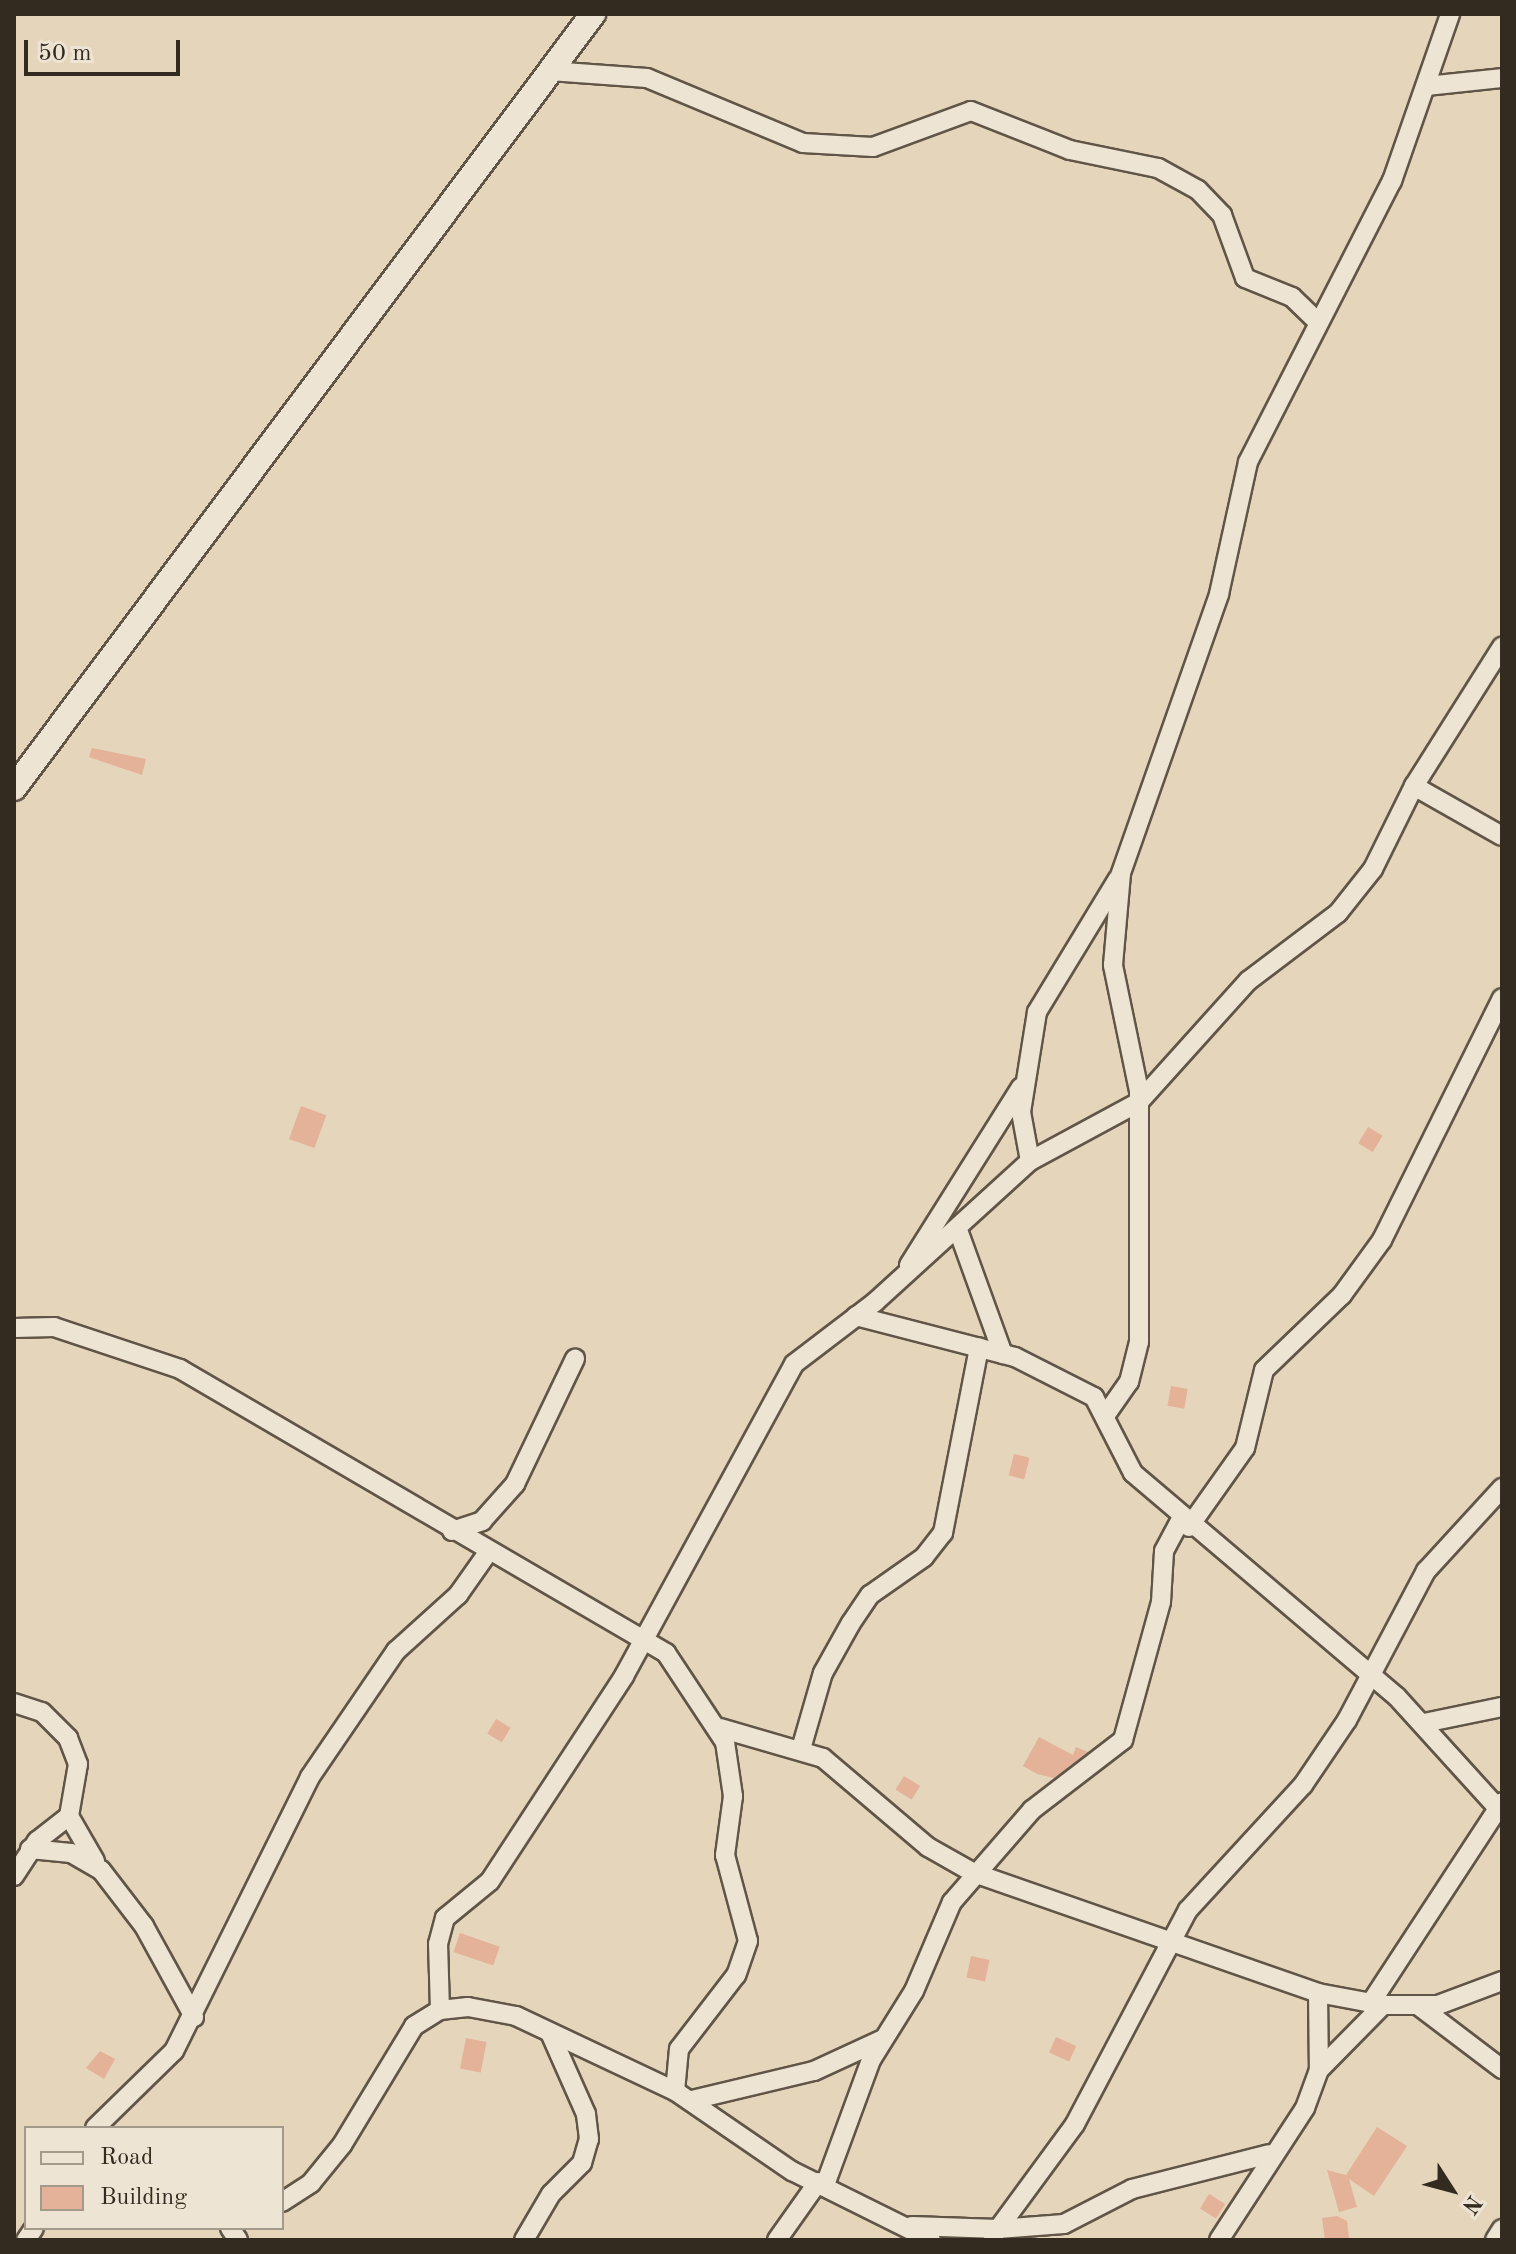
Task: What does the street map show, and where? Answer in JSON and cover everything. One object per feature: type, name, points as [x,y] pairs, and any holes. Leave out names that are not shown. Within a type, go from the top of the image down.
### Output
[{"type":"street","points":[[14,788],[593,14]]},
{"type":"street","points":[[1030,1161],[1023,1084],[1041,1000],[1121,873],[1219,594],[1248,462],[1392,181],[1450,14]]},
{"type":"street","points":[[550,71],[647,78],[803,143],[873,147],[971,111],[1070,150],[1158,168],[1198,190],[1222,215],[1245,278],[1292,297],[1319,323]]},
{"type":"street","points":[[1426,86],[1502,78]]},
{"type":"street","points":[[440,2010],[438,1944],[445,1918],[490,1881],[644,1642],[759,1440],[786,1375],[815,1343],[856,1316],[899,1281],[1030,1161],[1139,1102],[1240,989],[1356,892],[1414,786],[1502,647]]},
{"type":"street","points":[[1414,786],[1502,836]]},
{"type":"street","points":[[1107,1413],[1138,1355],[1139,1102],[1113,965],[1121,873]]},
{"type":"street","points":[[777,2240],[822,2184],[881,2040],[974,1873],[1032,1810],[1123,1740],[1161,1602],[1164,1551],[1245,1448],[1264,1370],[1321,1317],[1382,1240],[1502,998]]},
{"type":"street","points":[[899,1281],[1023,1084]]},
{"type":"street","points":[[958,1230],[1003,1354]]},
{"type":"street","points":[[856,1316],[1003,1354],[1086,1391],[1107,1413],[1133,1473],[1185,1523],[1424,1723],[1500,1808],[1376,2004],[1319,2070],[1305,2108],[1269,2154],[1219,2240]]},
{"type":"street","points":[[14,1328],[54,1327],[164,1362],[666,1653],[720,1728],[733,1796],[725,1855],[748,1941],[742,1965],[679,2049],[675,2091]]},
{"type":"street","points":[[801,1749],[823,1673],[851,1623],[870,1595],[924,1557],[943,1533],[979,1347]]},
{"type":"street","points":[[452,1531],[482,1521],[515,1484],[575,1359]]},
{"type":"street","points":[[994,2235],[1097,2086],[1167,1944],[1236,1850],[1303,1785],[1370,1677],[1426,1571],[1502,1488]]},
{"type":"street","points":[[97,2126],[161,2066],[194,2017],[310,1777],[396,1651],[458,1595],[489,1551]]},
{"type":"street","points":[[14,1703],[51,1719],[75,1750],[69,1816],[101,1870],[144,1926],[194,2017]]},
{"type":"street","points":[[1424,1723],[1502,1707]]},
{"type":"street","points":[[720,1728],[801,1749],[841,1769],[917,1839],[974,1873],[1167,1944],[1318,1993],[1376,2004],[1419,2006],[1463,2001],[1502,1981]]},
{"type":"street","points":[[14,1876],[30,1849],[69,1816]]},
{"type":"street","points":[[30,1849],[71,1853],[101,1870]]},
{"type":"street","points":[[1318,1993],[1319,2070]]},
{"type":"street","points":[[1419,2006],[1502,2069]]},
{"type":"street","points":[[284,2200],[319,2174],[414,2026],[440,2010],[504,2012],[692,2100],[780,2164],[912,2226],[931,2240]]},
{"type":"street","points":[[524,2240],[551,2194],[582,2163],[589,2139],[586,2114],[551,2035]]},
{"type":"street","points":[[692,2100],[814,2071],[881,2040]]},
{"type":"street","points":[[912,2226],[994,2235],[1064,2224],[1132,2189],[1269,2154]]},
{"type":"street","points":[[1495,2240],[1502,2229]]},
{"type":"building","points":[[92,748],[146,759],[142,775],[89,757]]},
{"type":"building","points":[[301,1106],[326,1115],[314,1148],[289,1139]]},
{"type":"building","points":[[1368,1127],[1383,1136],[1373,1152],[1358,1143]]},
{"type":"building","points":[[1171,1386],[1188,1389],[1184,1409],[1168,1406]]},
{"type":"building","points":[[1014,1454],[1030,1458],[1024,1479],[1009,1475]]},
{"type":"building","points":[[496,1719],[511,1728],[502,1742],[487,1734]]},
{"type":"building","points":[[1039,1737],[1073,1755],[1076,1747],[1088,1752],[1054,1778],[1037,1774],[1023,1766]]},
{"type":"building","points":[[904,1776],[920,1786],[912,1800],[896,1790]]},
{"type":"building","points":[[460,1933],[500,1947],[493,1966],[453,1952]]},
{"type":"building","points":[[971,1956],[990,1960],[985,1981],[966,1978]]},
{"type":"building","points":[[1056,2037],[1076,2046],[1069,2061],[1049,2053]]},
{"type":"building","points":[[466,2038],[487,2042],[481,2072],[460,2068]]},
{"type":"building","points":[[100,2051],[115,2059],[104,2079],[86,2068]]},
{"type":"building","points":[[1377,2127],[1407,2146],[1374,2196],[1349,2179],[1357,2207],[1339,2212],[1327,2170],[1346,2175]]},
{"type":"building","points":[[1209,2194],[1225,2204],[1216,2218],[1200,2208]]},
{"type":"building","points":[[1337,2216],[1347,2221],[1349,2238],[1325,2240],[1322,2218]]}]
